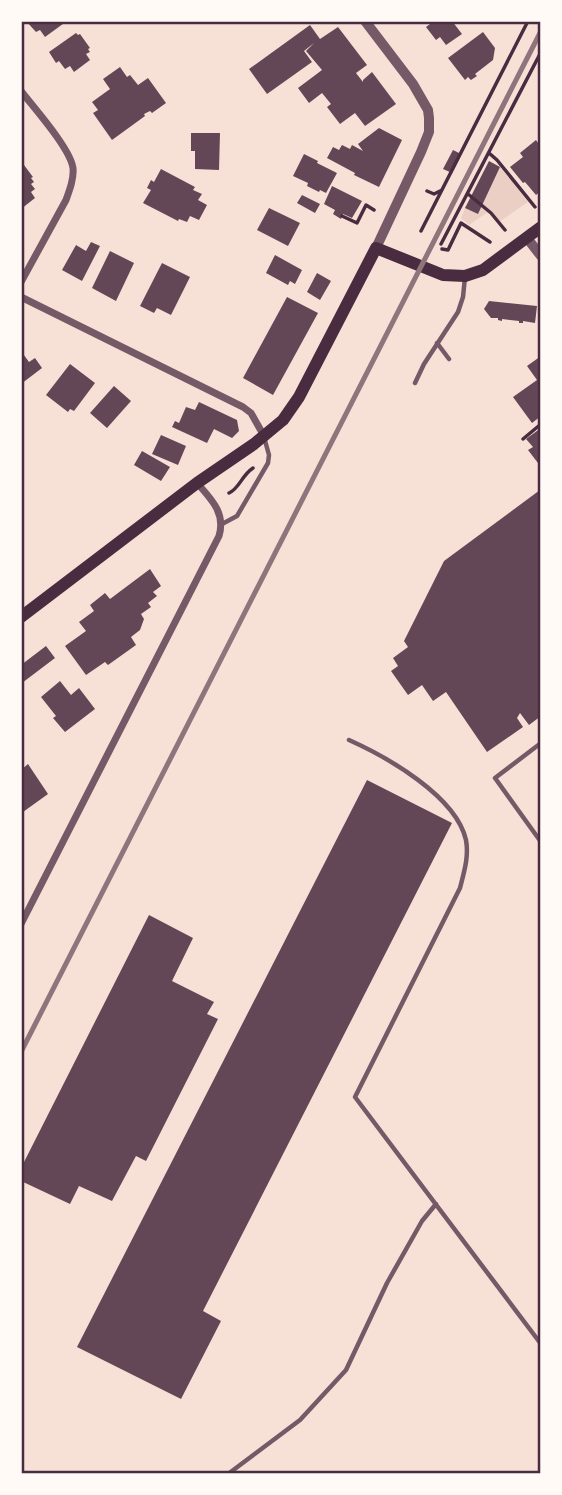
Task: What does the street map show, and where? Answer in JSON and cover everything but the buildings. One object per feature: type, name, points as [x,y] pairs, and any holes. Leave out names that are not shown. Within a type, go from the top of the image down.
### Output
[{"type":"main road","points":[[21,617],[283,420],[295,405],[376,248],[443,275],[465,276],[483,270],[541,227]]},
{"type":"street","points":[[365,21],[412,84],[428,110],[429,118],[429,132],[421,152],[376,248]]},
{"type":"street","points":[[21,91],[68,154],[73,169],[66,200],[21,282]]},
{"type":"street","points":[[527,239],[541,256]]},
{"type":"street","points":[[21,297],[243,407],[253,415],[264,436]]},
{"type":"street","points":[[21,924],[219,536],[222,524],[219,510],[197,483]]},
{"type":"lane","points":[[415,383],[460,307],[465,276]]},
{"type":"lane","points":[[437,343],[449,359]]},
{"type":"lane","points":[[222,524],[237,516],[268,463],[269,455],[264,436]]},
{"type":"lane","points":[[349,740],[384,757],[423,784],[456,819],[466,840],[467,861],[460,888],[355,1097],[541,1343]]},
{"type":"lane","points":[[541,743],[495,778],[541,842]]},
{"type":"lane","points":[[228,1474],[300,1420],[346,1370],[387,1283],[422,1221],[436,1204]]},
{"type":"path","points":[[421,231],[528,21]]},
{"type":"path","points":[[490,242],[461,223],[448,250],[442,246],[454,216],[459,212],[541,52]]},
{"type":"path","points":[[489,153],[535,207]]},
{"type":"path","points":[[427,191],[434,194],[440,191]]},
{"type":"path","points":[[468,194],[491,213],[505,230]]},
{"type":"path","points":[[342,216],[357,223],[366,205],[374,210]]},
{"type":"path","points":[[523,439],[541,424]]},
{"type":"path","points":[[229,493],[238,487],[247,472],[257,465]]},
{"type":"shaded area","points":[[500,167],[528,202],[499,222],[491,210],[469,225],[461,218],[465,208],[478,214]]},
{"type":"railway","points":[[21,1052],[541,31]]}]
